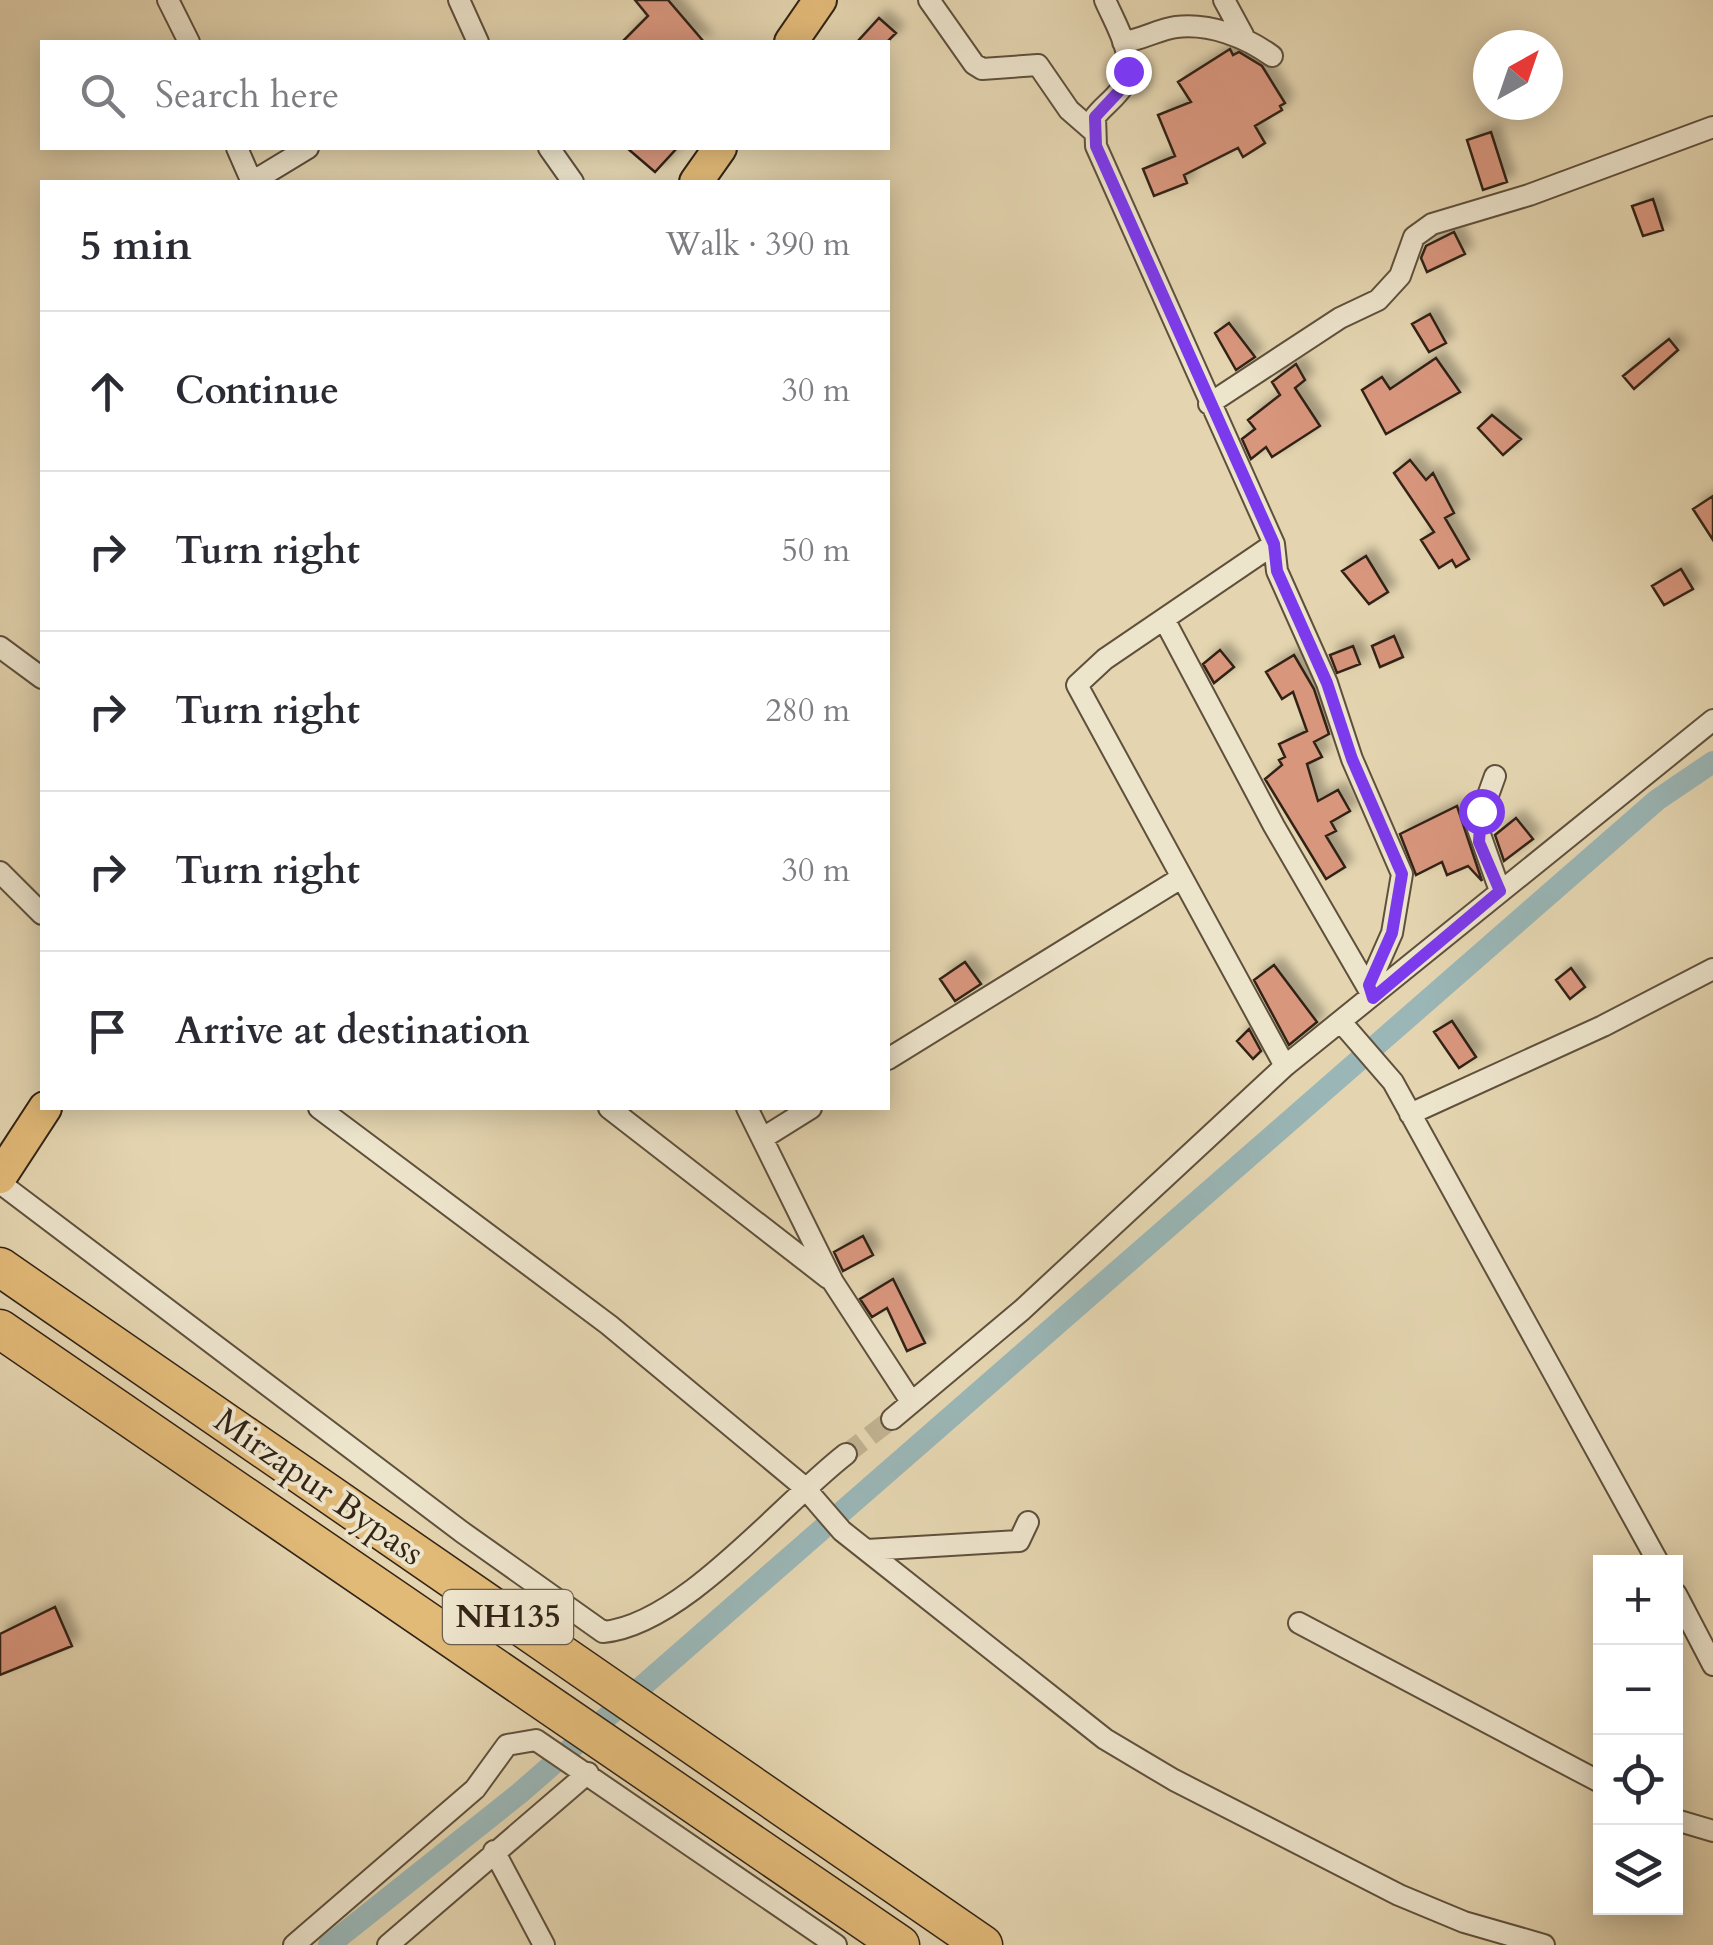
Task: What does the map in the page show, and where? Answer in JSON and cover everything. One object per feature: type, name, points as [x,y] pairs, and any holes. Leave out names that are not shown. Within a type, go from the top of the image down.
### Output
[{"type":"highway","name":"Mirzapur Bypass","points":[[0,1267],[983,1945]]},
{"type":"highway","name":"Mirzapur Bypass","points":[[1,1330],[900,1945]]},
{"type":"main road","points":[[792,40],[820,0]]},
{"type":"main road","points":[[697,180],[719,150]]},
{"type":"main road","points":[[0,1180],[44,1110]]},
{"type":"street","points":[[168,0],[188,40]]},
{"type":"street","points":[[459,0],[477,40]]},
{"type":"street","points":[[929,0],[974,64],[982,69],[1038,65],[1070,110],[1092,130],[1209,404],[1274,544],[1277,571],[1327,683],[1352,759],[1402,874],[1392,933],[1371,992]]},
{"type":"street","points":[[1092,130],[1095,117],[1122,88],[1128,71],[1123,42],[1105,0]]},
{"type":"street","points":[[1224,0],[1243,35],[1272,56]]},
{"type":"street","points":[[1123,42],[1146,40],[1174,26],[1243,35]]},
{"type":"street","points":[[1209,404],[1340,318],[1378,300],[1400,276],[1406,251],[1414,238],[1432,224],[1528,195],[1713,127]]},
{"type":"street","points":[[238,150],[251,180]]},
{"type":"street","points":[[253,180],[305,150]]},
{"type":"street","points":[[550,150],[573,180]]},
{"type":"street","points":[[1274,544],[1105,659],[1077,685],[1285,1066]]},
{"type":"street","points":[[1165,621],[1274,826],[1371,992]]},
{"type":"street","points":[[0,647],[40,677]]},
{"type":"street","points":[[892,1419],[1022,1310],[1285,1066],[1341,1022],[1371,992],[1713,720]]},
{"type":"street","points":[[1495,776],[1477,826],[1500,891]]},
{"type":"street","points":[[0,872],[40,912]]},
{"type":"street","points":[[890,1058],[1181,878]]},
{"type":"street","points":[[1410,1114],[1603,1026],[1713,969]]},
{"type":"street","points":[[1341,1022],[1394,1082],[1654,1555]]},
{"type":"street","points":[[322,1110],[609,1325],[804,1486],[817,1508],[842,1531],[1067,1712],[1160,1772],[1399,1896],[1464,1922],[1544,1945]]},
{"type":"street","points":[[612,1110],[833,1282]]},
{"type":"street","points":[[748,1110],[833,1282],[910,1400]]},
{"type":"street","points":[[763,1138],[808,1110]]},
{"type":"street","points":[[0,1180],[462,1532],[603,1632],[625,1627],[688,1597],[804,1486],[846,1454]]},
{"type":"street","points":[[867,1550],[1020,1541],[1028,1522]]},
{"type":"street","points":[[1683,1607],[1713,1664]]},
{"type":"street","points":[[1300,1623],[1593,1778]]},
{"type":"street","points":[[294,1945],[475,1789],[507,1745],[536,1740],[836,1945]]},
{"type":"street","points":[[388,1945],[588,1773]]},
{"type":"street","points":[[1683,1822],[1713,1831]]},
{"type":"street","points":[[494,1851],[544,1945]]},
{"type":"building","points":[[635,0],[668,0],[702,40],[624,40],[648,16]]},
{"type":"building","points":[[879,18],[896,33],[889,40],[859,40]]},
{"type":"building","points":[[1230,49],[1233,55],[1239,52],[1262,66],[1285,103],[1280,106],[1282,110],[1255,126],[1265,143],[1243,157],[1238,148],[1184,175],[1187,183],[1154,196],[1143,169],[1175,156],[1158,115],[1191,102],[1178,82]]},
{"type":"building","points":[[1491,132],[1507,182],[1483,190],[1467,140]]},
{"type":"building","points":[[629,150],[675,150],[655,172]]},
{"type":"building","points":[[1653,199],[1663,230],[1643,236],[1632,206]]},
{"type":"building","points":[[1454,232],[1465,254],[1427,272],[1421,258],[1426,246]]},
{"type":"building","points":[[1430,314],[1446,343],[1429,352],[1412,324]]},
{"type":"building","points":[[1229,323],[1255,357],[1236,370],[1215,333]]},
{"type":"building","points":[[1669,339],[1678,350],[1634,389],[1623,376]]},
{"type":"building","points":[[1436,358],[1460,392],[1386,434],[1362,390],[1382,377],[1390,389]]},
{"type":"building","points":[[1296,364],[1305,380],[1295,388],[1320,426],[1272,457],[1266,447],[1251,459],[1242,439],[1255,429],[1248,420],[1280,395],[1272,382]]},
{"type":"building","points":[[1492,415],[1521,439],[1503,455],[1478,428]]},
{"type":"building","points":[[1410,460],[1426,480],[1433,473],[1454,513],[1445,518],[1469,559],[1456,567],[1452,560],[1439,568],[1421,540],[1434,532],[1394,473]]},
{"type":"building","points":[[1713,496],[1713,540],[1693,509]]},
{"type":"building","points":[[1366,556],[1388,592],[1369,604],[1342,571]]},
{"type":"building","points":[[1681,569],[1693,589],[1664,605],[1652,586]]},
{"type":"building","points":[[1394,636],[1403,657],[1380,667],[1372,646]]},
{"type":"building","points":[[1353,646],[1360,664],[1337,673],[1330,655]]},
{"type":"building","points":[[1220,650],[1234,667],[1214,683],[1203,664]]},
{"type":"building","points":[[1294,655],[1314,689],[1329,734],[1314,742],[1322,757],[1307,764],[1318,801],[1338,790],[1350,811],[1331,822],[1336,831],[1326,836],[1345,867],[1326,879],[1265,779],[1282,765],[1279,760],[1285,757],[1279,744],[1307,731],[1293,692],[1282,699],[1266,672]]},
{"type":"building","points":[[1457,806],[1482,881],[1468,866],[1447,875],[1442,862],[1416,875],[1400,834]]},
{"type":"building","points":[[1516,818],[1533,839],[1504,861],[1495,835]]},
{"type":"building","points":[[965,962],[981,984],[955,1001],[940,979]]},
{"type":"building","points":[[1274,965],[1317,1022],[1289,1045],[1254,980]]},
{"type":"building","points":[[1571,968],[1585,987],[1570,999],[1556,980]]},
{"type":"building","points":[[1452,1021],[1476,1057],[1459,1068],[1434,1032]]},
{"type":"building","points":[[1249,1029],[1261,1051],[1253,1059],[1237,1041]]},
{"type":"building","points":[[863,1236],[873,1255],[843,1271],[834,1252]]},
{"type":"building","points":[[893,1279],[925,1343],[907,1351],[887,1308],[872,1317],[860,1299]]},
{"type":"building","points":[[55,1607],[72,1646],[0,1675],[0,1634]]},
{"type":"waterway","points":[[329,1945],[520,1793],[1657,800],[1713,762]]},
{"type":"tunnel","points":[[846,1454],[892,1419]]},
{"type":"route","points":[[1128,71],[1122,88],[1095,117],[1092,130],[1096,146],[1274,544],[1277,571],[1327,683],[1352,759],[1402,874],[1392,933],[1369,985],[1373,998],[1500,891],[1479,842],[1477,826],[1481,811]]}]
